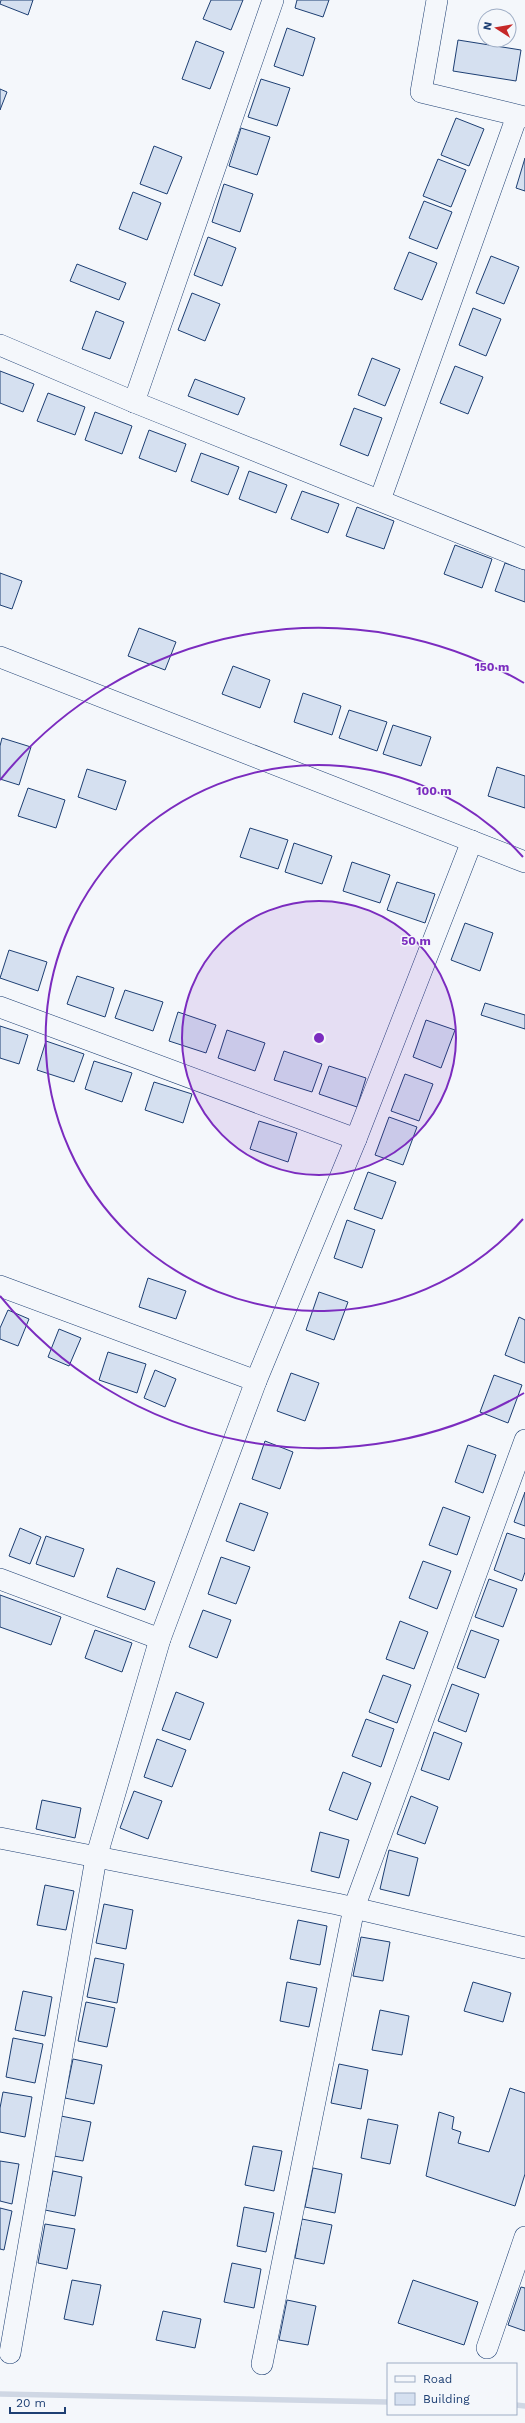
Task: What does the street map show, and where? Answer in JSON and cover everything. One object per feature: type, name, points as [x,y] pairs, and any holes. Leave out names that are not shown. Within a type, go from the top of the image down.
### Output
[{"type":"street","points":[[134,402],[273,0]]},
{"type":"street","points":[[380,500],[521,117],[421,92],[437,0]]},
{"type":"street","points":[[0,345],[134,402],[525,559]]},
{"type":"street","points":[[0,657],[525,862]]},
{"type":"street","points":[[10,2353],[96,1858],[160,1639],[256,1381],[356,1139],[472,841]]},
{"type":"street","points":[[0,1007],[356,1139]]},
{"type":"street","points":[[0,1286],[256,1381]]},
{"type":"street","points":[[262,2364],[354,1908],[525,1440]]},
{"type":"street","points":[[0,1579],[160,1639]]},
{"type":"street","points":[[0,1838],[354,1908],[525,1948]]},
{"type":"street","points":[[487,2348],[525,2237]]},
{"type":"building","points":[[1,0],[33,0],[28,15],[0,4]]},
{"type":"building","points":[[211,0],[243,0],[231,30],[203,19]]},
{"type":"building","points":[[297,0],[329,0],[323,17],[295,8]]},
{"type":"building","points":[[287,28],[315,38],[303,76],[274,66]]},
{"type":"building","points":[[458,40],[477,43],[477,48],[508,48],[521,50],[516,81],[453,71]]},
{"type":"building","points":[[196,41],[224,52],[210,89],[182,79]]},
{"type":"building","points":[[261,79],[290,88],[277,126],[248,117]]},
{"type":"building","points":[[0,89],[7,92],[0,110]]},
{"type":"building","points":[[456,118],[484,129],[469,166],[441,155]]},
{"type":"building","points":[[241,128],[270,137],[257,175],[229,166]]},
{"type":"building","points":[[154,146],[182,157],[167,194],[140,184]]},
{"type":"building","points":[[525,158],[525,191],[516,188]]},
{"type":"building","points":[[438,159],[466,170],[451,207],[423,196]]},
{"type":"building","points":[[224,184],[253,194],[240,232],[212,222]]},
{"type":"building","points":[[133,192],[161,203],[147,240],[119,229]]},
{"type":"building","points":[[424,201],[452,212],[437,249],[409,238]]},
{"type":"building","points":[[208,237],[236,248],[222,286],[194,275]]},
{"type":"building","points":[[409,252],[437,263],[422,300],[394,289]]},
{"type":"building","points":[[491,256],[519,267],[504,304],[476,293]]},
{"type":"building","points":[[77,264],[126,283],[119,300],[70,281]]},
{"type":"building","points":[[192,293],[220,304],[205,341],[178,330]]},
{"type":"building","points":[[473,308],[501,319],[486,356],[459,345]]},
{"type":"building","points":[[96,311],[124,322],[110,359],[82,349]]},
{"type":"building","points":[[372,358],[400,369],[385,406],[358,395]]},
{"type":"building","points":[[455,366],[483,377],[468,414],[440,403]]},
{"type":"building","points":[[0,371],[34,384],[23,412],[0,403]]},
{"type":"building","points":[[195,379],[245,398],[238,415],[188,396]]},
{"type":"building","points":[[48,393],[85,407],[75,435],[37,421]]},
{"type":"building","points":[[354,408],[382,418],[368,456],[340,445]]},
{"type":"building","points":[[95,412],[132,426],[122,454],[85,440]]},
{"type":"building","points":[[149,430],[186,444],[176,472],[139,458]]},
{"type":"building","points":[[201,453],[239,467],[228,495],[191,481]]},
{"type":"building","points":[[249,471],[287,485],[276,513],[239,499]]},
{"type":"building","points":[[302,491],[339,504],[328,533],[291,519]]},
{"type":"building","points":[[357,507],[394,521],[384,549],[346,536]]},
{"type":"building","points":[[455,545],[492,559],[482,588],[444,574]]},
{"type":"building","points":[[505,563],[525,570],[525,602],[495,591]]},
{"type":"building","points":[[0,573],[22,581],[12,609],[0,605]]},
{"type":"building","points":[[139,628],[176,642],[165,670],[128,656]]},
{"type":"building","points":[[233,666],[270,680],[260,708],[222,694]]},
{"type":"building","points":[[303,693],[341,706],[332,735],[294,722]]},
{"type":"building","points":[[349,710],[387,722],[377,751],[339,738]]},
{"type":"building","points":[[393,725],[431,737],[421,766],[383,754]]},
{"type":"building","points":[[2,738],[31,747],[19,785],[0,779],[0,746]]},
{"type":"building","points":[[497,767],[525,776],[525,808],[488,796]]},
{"type":"building","points":[[87,769],[126,781],[116,810],[78,797]]},
{"type":"building","points":[[28,788],[65,800],[56,828],[18,816]]},
{"type":"building","points":[[250,828],[288,840],[278,869],[240,857]]},
{"type":"building","points":[[294,843],[332,856],[322,884],[285,872]]},
{"type":"building","points":[[352,862],[390,875],[380,903],[343,891]]},
{"type":"building","points":[[397,882],[435,894],[425,923],[387,910]]},
{"type":"building","points":[[465,923],[493,933],[480,971],[451,960]]},
{"type":"building","points":[[9,950],[47,962],[38,991],[0,978]]},
{"type":"building","points":[[77,976],[114,988],[105,1017],[67,1004]]},
{"type":"building","points":[[125,990],[163,1002],[153,1031],[115,1018]]},
{"type":"building","points":[[485,1003],[525,1015],[525,1029],[481,1015]]},
{"type":"building","points":[[178,1012],[216,1025],[206,1053],[169,1041]]},
{"type":"building","points":[[426,1020],[455,1030],[441,1068],[413,1057]]},
{"type":"building","points":[[0,1026],[28,1035],[19,1064],[0,1058]]},
{"type":"building","points":[[227,1030],[265,1043],[255,1071],[218,1058]]},
{"type":"building","points":[[46,1041],[84,1054],[74,1082],[37,1070]]},
{"type":"building","points":[[284,1051],[322,1064],[312,1092],[274,1080]]},
{"type":"building","points":[[94,1061],[132,1073],[122,1102],[85,1089]]},
{"type":"building","points":[[329,1066],[366,1078],[357,1107],[319,1094]]},
{"type":"building","points":[[405,1074],[433,1084],[419,1121],[391,1111]]},
{"type":"building","points":[[154,1082],[192,1094],[183,1123],[145,1110]]},
{"type":"building","points":[[389,1117],[417,1127],[403,1165],[375,1155]]},
{"type":"building","points":[[259,1121],[297,1133],[288,1162],[250,1149]]},
{"type":"building","points":[[368,1172],[396,1182],[382,1219],[354,1209]]},
{"type":"building","points":[[347,1220],[375,1230],[362,1268],[334,1258]]},
{"type":"building","points":[[148,1278],[186,1291],[176,1319],[139,1307]]},
{"type":"building","points":[[319,1292],[348,1302],[334,1340],[306,1330]]},
{"type":"building","points":[[8,1310],[29,1319],[18,1346],[0,1339],[0,1328]]},
{"type":"building","points":[[519,1317],[525,1320],[525,1363],[505,1355]]},
{"type":"building","points":[[59,1329],[81,1338],[69,1366],[48,1357]]},
{"type":"building","points":[[108,1352],[146,1364],[137,1393],[99,1380]]},
{"type":"building","points":[[155,1370],[176,1379],[165,1407],[144,1398]]},
{"type":"building","points":[[291,1373],[319,1383],[305,1421],[277,1411]]},
{"type":"building","points":[[494,1375],[522,1385],[508,1423],[480,1412]]},
{"type":"building","points":[[265,1441],[293,1452],[280,1489],[252,1479]]},
{"type":"building","points":[[468,1445],[496,1455],[483,1493],[455,1482]]},
{"type":"building","points":[[525,1492],[525,1526],[514,1522]]},
{"type":"building","points":[[240,1503],[268,1513],[254,1551],[226,1541]]},
{"type":"building","points":[[443,1507],[470,1517],[457,1555],[429,1545]]},
{"type":"building","points":[[20,1528],[41,1537],[30,1564],[9,1556]]},
{"type":"building","points":[[507,1533],[525,1539],[525,1572],[522,1581],[494,1570]]},
{"type":"building","points":[[46,1536],[84,1549],[74,1577],[36,1564]]},
{"type":"building","points":[[221,1557],[250,1567],[236,1604],[208,1594]]},
{"type":"building","points":[[423,1561],[451,1571],[437,1609],[409,1598]]},
{"type":"building","points":[[117,1568],[155,1582],[145,1610],[107,1597]]},
{"type":"building","points":[[489,1579],[517,1589],[503,1627],[475,1617]]},
{"type":"building","points":[[0,1595],[61,1617],[51,1645],[0,1627]]},
{"type":"building","points":[[203,1610],[231,1620],[217,1658],[189,1647]]},
{"type":"building","points":[[400,1621],[428,1632],[414,1669],[386,1659]]},
{"type":"building","points":[[95,1630],[132,1643],[122,1672],[85,1658]]},
{"type":"building","points":[[471,1630],[499,1640],[485,1678],[457,1668]]},
{"type":"building","points":[[383,1675],[411,1685],[397,1723],[369,1712]]},
{"type":"building","points":[[452,1684],[479,1694],[466,1732],[438,1721]]},
{"type":"building","points":[[176,1692],[204,1703],[190,1740],[162,1730]]},
{"type":"building","points":[[366,1719],[394,1729],[381,1767],[352,1756]]},
{"type":"building","points":[[434,1732],[462,1743],[449,1780],[421,1770]]},
{"type":"building","points":[[157,1739],[186,1750],[172,1787],[144,1777]]},
{"type":"building","points":[[343,1772],[371,1783],[357,1820],[329,1810]]},
{"type":"building","points":[[134,1791],[162,1801],[148,1839],[120,1828]]},
{"type":"building","points":[[411,1796],[438,1807],[425,1844],[397,1834]]},
{"type":"building","points":[[42,1800],[81,1808],[75,1838],[36,1829]]},
{"type":"building","points":[[320,1832],[349,1840],[339,1878],[311,1871]]},
{"type":"building","points":[[389,1850],[418,1858],[409,1896],[380,1889]]},
{"type":"building","points":[[45,1885],[74,1891],[66,1930],[37,1925]]},
{"type":"building","points":[[104,1904],[133,1910],[126,1949],[96,1943]]},
{"type":"building","points":[[298,1920],[327,1926],[320,1965],[290,1959]]},
{"type":"building","points":[[361,1937],[390,1942],[383,1981],[353,1976]]},
{"type":"building","points":[[95,1958],[124,1964],[117,2003],[87,1997]]},
{"type":"building","points":[[287,1982],[317,1988],[309,2027],[280,2021]]},
{"type":"building","points":[[473,1982],[511,1993],[503,2022],[464,2011]]},
{"type":"building","points":[[23,1991],[52,1997],[45,2036],[15,2030]]},
{"type":"building","points":[[86,2002],[115,2008],[107,2047],[78,2041]]},
{"type":"building","points":[[380,2010],[409,2016],[402,2055],[372,2050]]},
{"type":"building","points":[[13,2038],[43,2044],[35,2083],[6,2077]]},
{"type":"building","points":[[73,2059],[102,2065],[94,2104],[65,2098]]},
{"type":"building","points":[[339,2064],[368,2070],[361,2109],[331,2103]]},
{"type":"building","points":[[510,2088],[525,2093],[525,2174],[515,2206],[426,2176],[439,2112],[454,2117],[452,2129],[461,2132],[458,2143],[489,2152]]},
{"type":"building","points":[[3,2092],[32,2097],[25,2137],[0,2132],[0,2108]]},
{"type":"building","points":[[61,2116],[91,2122],[83,2161],[54,2156]]},
{"type":"building","points":[[368,2119],[398,2125],[390,2164],[361,2158]]},
{"type":"building","points":[[253,2146],[282,2151],[274,2191],[245,2185]]},
{"type":"building","points":[[0,2161],[19,2164],[12,2204],[0,2201]]},
{"type":"building","points":[[313,2168],[342,2174],[335,2213],[305,2207]]},
{"type":"building","points":[[53,2171],[82,2177],[75,2216],[45,2210]]},
{"type":"building","points":[[244,2207],[274,2213],[266,2252],[237,2246]]},
{"type":"building","points":[[0,2208],[12,2211],[4,2250],[0,2249]]},
{"type":"building","points":[[302,2219],[332,2225],[324,2264],[295,2258]]},
{"type":"building","points":[[45,2224],[75,2229],[67,2269],[38,2263]]},
{"type":"building","points":[[232,2263],[261,2269],[254,2308],[224,2302]]},
{"type":"building","points":[[72,2280],[101,2285],[93,2325],[64,2319]]},
{"type":"building","points":[[413,2280],[478,2302],[464,2345],[398,2323]]},
{"type":"building","points":[[521,2287],[525,2288],[525,2331],[508,2325]]},
{"type":"building","points":[[287,2300],[316,2306],[308,2345],[279,2340]]},
{"type":"building","points":[[163,2311],[201,2319],[195,2348],[156,2340]]},
{"type":"waterway","points":[[0,2394],[387,2402]]},
{"type":"waterway","points":[[517,2405],[525,2406]]}]
